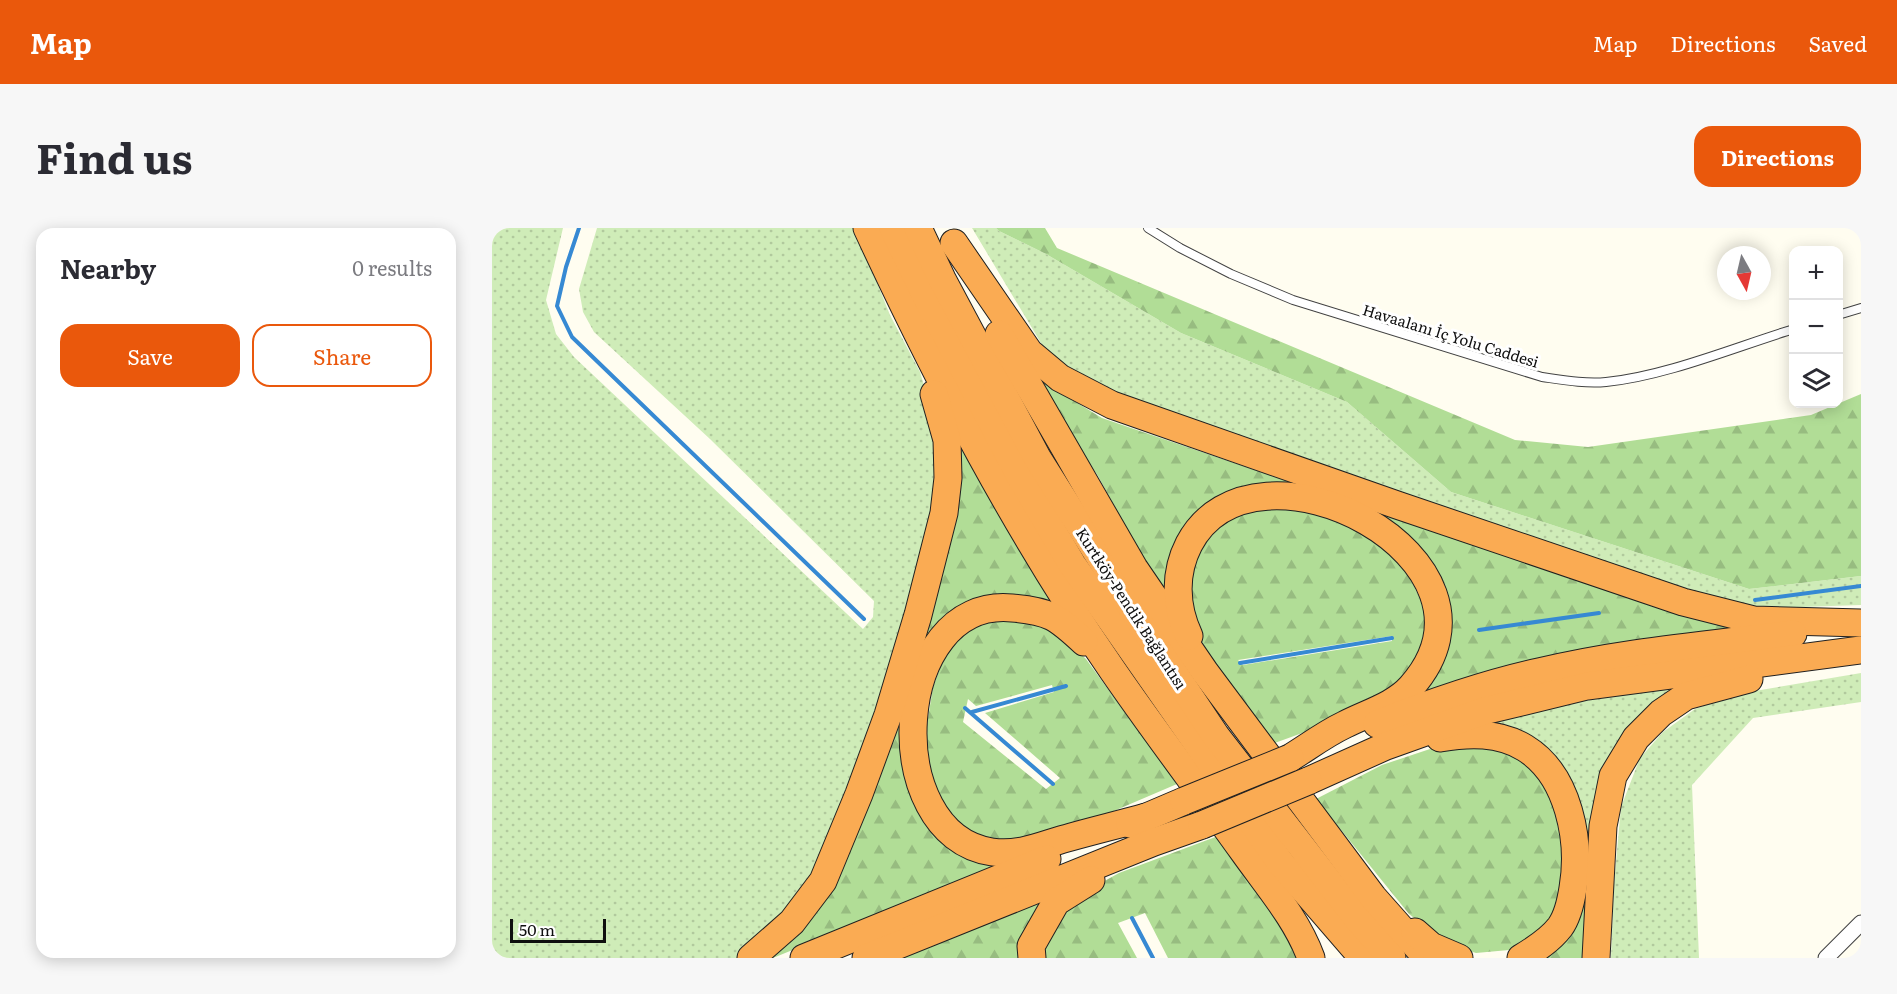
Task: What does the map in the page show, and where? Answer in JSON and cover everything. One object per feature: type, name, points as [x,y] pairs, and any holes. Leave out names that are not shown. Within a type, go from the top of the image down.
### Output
[{"type":"highway","points":[[867,228],[911,324],[965,428],[1035,550],[1113,670],[1273,893],[1306,944],[1311,958]]},
{"type":"highway","name":"Kurtköy-Pendik Bağlantısı","points":[[893,228],[1021,478],[1072,564],[1280,862],[1363,958]]},
{"type":"highway","name":"Kurtköy-Pendik Bağlantısı","points":[[918,228],[947,289],[1038,459],[1154,643],[1216,736],[1357,918],[1392,958]]},
{"type":"highway","points":[[951,235],[1029,352],[1060,378],[1112,405],[1386,502],[1683,602],[1754,620],[1861,624]]},
{"type":"highway","points":[[951,235],[1015,364],[1134,568],[1205,672],[1373,897],[1427,958]]},
{"type":"highway","points":[[751,958],[792,922],[823,881],[859,794],[888,715],[918,615],[944,513],[948,478],[947,440],[932,385],[911,324]]},
{"type":"highway","points":[[1205,672],[1184,626],[1178,579],[1181,559],[1192,539],[1206,520],[1230,505],[1274,495],[1334,506],[1362,518],[1385,533],[1406,551],[1421,568],[1432,587],[1438,608],[1439,629],[1435,648],[1426,666],[1411,688],[1392,702],[1343,725],[1290,758]]},
{"type":"highway","points":[[1113,670],[1061,621],[1048,614],[1031,610],[1000,606],[962,620],[947,633],[932,652],[922,676],[913,724],[916,768],[921,787],[941,823],[973,846],[990,852],[1014,854],[1036,850],[1069,837],[1202,825],[1386,746],[1484,711],[1587,686],[1861,651]]},
{"type":"highway","points":[[1032,958],[1031,946],[1056,902],[1184,801],[1290,758],[1458,695],[1538,672],[1611,657],[1861,624]]},
{"type":"highway","points":[[1596,958],[1603,826],[1613,776],[1636,738],[1661,713],[1686,696],[1861,651]]},
{"type":"highway","points":[[1386,746],[1463,734],[1492,735],[1525,747],[1538,758],[1553,777],[1564,797],[1574,832],[1576,868],[1570,904],[1561,925],[1543,945],[1521,958]]},
{"type":"highway","points":[[804,958],[1150,830]]},
{"type":"highway","points":[[866,958],[1150,830]]},
{"type":"highway","points":[[1273,893],[1329,958]]},
{"type":"highway","points":[[1373,897],[1431,946],[1459,958]]},
{"type":"street","points":[[1826,958],[1861,923]]},
{"type":"lane","name":"Havaalanı İç Yolu Caddesi","points":[[1148,228],[1180,248],[1231,274],[1293,300],[1542,377],[1575,382],[1604,382],[1637,377],[1789,330]]},
{"type":"lane","points":[[1843,314],[1861,308]]},
{"type":"green space","points":[[492,228],[563,228],[546,300],[556,334],[574,357],[863,629],[873,617],[874,601],[710,439],[594,332],[583,312],[579,289],[597,228],[855,228],[890,315],[920,372],[938,432],[941,473],[901,642],[816,874],[767,939],[737,958],[492,958]]},
{"type":"green space","points":[[972,228],[996,228],[1046,254],[1181,333],[1347,402],[1451,492],[1749,589],[1861,576],[1861,605],[1771,608],[1740,606],[1711,598],[1438,508],[1106,390],[1071,371],[1044,348]]},
{"type":"green space","points":[[996,228],[1045,228],[1057,248],[1515,440],[1588,447],[1811,415],[1828,408],[1843,408],[1843,402],[1861,394],[1861,576],[1749,589],[1451,492],[1347,402],[1181,333],[1046,254]]},
{"type":"green space","points":[[1031,375],[1102,418],[1296,484],[1298,482],[1745,630],[1414,696],[1446,632],[1362,511],[1221,500],[1169,606],[1098,476]]},
{"type":"green space","points":[[951,413],[1069,620],[1044,602],[926,640],[920,810],[1007,862],[773,958],[767,958],[887,738]]},
{"type":"green space","points":[[1256,505],[1334,514],[1399,555],[1433,625],[1407,682],[1338,720],[1272,744],[1205,648],[1188,611],[1187,572],[1208,530]],"holes":[[[1392,636],[1392,641],[1243,665],[1238,660]]]},
{"type":"green space","points":[[1020,618],[1054,628],[1086,659],[1177,784],[1046,840],[993,844],[963,830],[939,800],[928,764],[926,731],[933,687],[942,663],[952,647],[967,632],[992,619]],"holes":[[[1052,685],[1054,692],[985,713],[1060,778],[1046,789],[963,722],[968,699],[976,706]]]},
{"type":"green space","points":[[1861,673],[1861,702],[1753,718],[1692,785],[1699,958],[1611,958],[1614,884],[1621,807],[1640,758],[1663,732],[1695,709],[1737,694]]},
{"type":"green space","points":[[1686,686],[1620,746],[1589,891],[1484,723],[1576,702]]},
{"type":"green space","points":[[1477,741],[1537,766],[1559,803],[1566,884],[1556,912],[1538,936],[1509,950],[1476,953],[1448,944],[1409,914],[1316,799],[1382,765],[1433,748]]},
{"type":"green space","points":[[1218,836],[1303,958],[1168,958],[1145,913],[1118,923],[1137,958],[1042,958],[1049,926],[1081,894],[1119,873]]},
{"type":"green space","points":[[1582,891],[1589,891],[1582,958],[1539,958]]},
{"type":"green space","points":[[1048,897],[1021,958],[901,958]]},
{"type":"waterway","points":[[579,228],[566,267],[557,306],[572,337],[864,619]]},
{"type":"waterway","points":[[1755,600],[1861,586]]},
{"type":"waterway","points":[[1479,630],[1599,613]]},
{"type":"waterway","points":[[1240,663],[1392,638]]},
{"type":"waterway","points":[[972,712],[1066,686]]},
{"type":"waterway","points":[[965,708],[1053,784]]},
{"type":"waterway","points":[[1132,918],[1153,958]]}]
